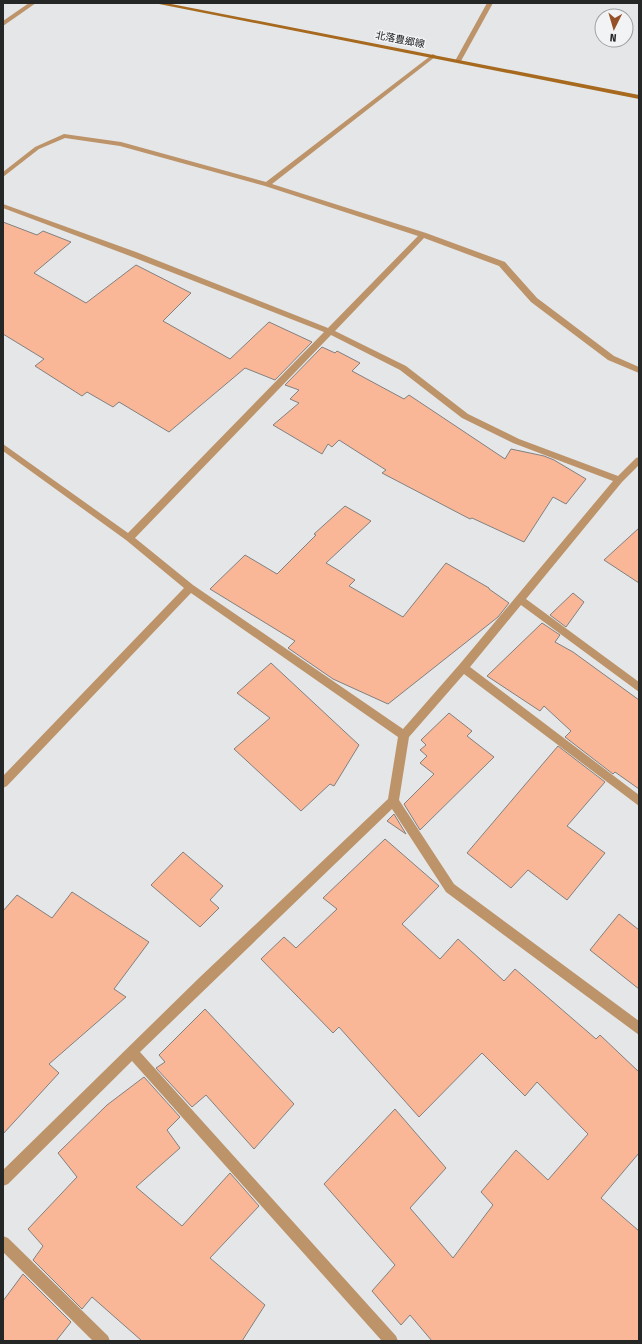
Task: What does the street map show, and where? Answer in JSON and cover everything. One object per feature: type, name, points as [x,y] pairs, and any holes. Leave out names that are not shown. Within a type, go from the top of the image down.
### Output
[{"type":"main road","name":"北落豊郷線","points":[[157,3],[639,97]]},
{"type":"street","points":[[3,24],[33,3]]},
{"type":"street","points":[[458,61],[490,3]]},
{"type":"street","points":[[267,185],[433,56]]},
{"type":"street","points":[[3,175],[37,148],[64,136],[121,144],[267,185],[422,235],[502,264],[534,300],[611,358],[639,370]]},
{"type":"street","points":[[3,206],[133,254],[329,332],[403,368],[465,416],[516,441],[619,480]]},
{"type":"street","points":[[129,538],[422,235]]},
{"type":"street","points":[[3,447],[129,538],[190,588],[404,735]]},
{"type":"street","points":[[3,1179],[203,982],[393,801],[404,735],[619,480],[639,460]]},
{"type":"street","points":[[3,783],[190,588]]},
{"type":"street","points":[[519,599],[639,688]]},
{"type":"street","points":[[462,668],[639,801]]},
{"type":"street","points":[[393,801],[450,888],[639,1029]]},
{"type":"street","points":[[132,1052],[391,1341]]},
{"type":"street","points":[[3,1243],[103,1341]]},
{"type":"building","points":[[3,222],[37,235],[43,231],[71,242],[34,273],[86,303],[136,265],[191,293],[163,321],[230,359],[269,322],[312,342],[275,380],[245,368],[169,432],[119,402],[113,407],[87,392],[82,396],[35,366],[44,359],[3,334]]},
{"type":"building","points":[[322,347],[335,353],[337,351],[360,363],[352,371],[404,399],[409,395],[505,459],[511,449],[544,456],[554,460],[586,479],[566,504],[553,497],[524,542],[472,518],[470,519],[382,473],[386,470],[339,440],[332,447],[328,444],[322,454],[273,425],[299,403],[290,399],[299,390],[285,385]]},
{"type":"building","points":[[345,506],[371,521],[326,563],[355,580],[349,586],[403,617],[446,563],[489,588],[509,603],[498,617],[388,704],[333,679],[288,648],[295,641],[210,589],[245,555],[277,574],[316,535],[314,534]]},
{"type":"building","points":[[639,528],[639,583],[604,560]]},
{"type":"building","points":[[573,593],[584,602],[566,627],[550,615]]},
{"type":"building","points":[[542,623],[560,635],[555,642],[573,652],[639,700],[639,789],[615,772],[613,774],[565,737],[571,731],[544,706],[540,711],[487,676]]},
{"type":"building","points":[[271,663],[359,745],[334,786],[330,784],[301,811],[234,749],[270,718],[237,693]]},
{"type":"building","points":[[449,713],[472,731],[467,736],[494,757],[420,830],[404,804],[434,774],[420,763],[427,756],[420,750],[426,745],[421,740]]},
{"type":"building","points":[[558,746],[605,782],[567,826],[605,853],[567,900],[528,870],[511,888],[467,853]]},
{"type":"building","points":[[394,814],[406,834],[387,821]]},
{"type":"building","points":[[385,839],[439,886],[402,924],[440,959],[458,939],[504,981],[515,969],[596,1039],[600,1035],[639,1072],[639,1153],[601,1198],[639,1231],[639,1341],[432,1341],[410,1315],[401,1325],[372,1291],[395,1265],[324,1184],[395,1109],[446,1168],[410,1208],[453,1258],[493,1205],[481,1192],[516,1150],[548,1180],[588,1134],[537,1082],[525,1096],[482,1053],[419,1117],[339,1027],[333,1033],[261,959],[284,937],[296,948],[337,909],[323,898]]},
{"type":"building","points":[[183,852],[223,886],[210,900],[219,908],[200,927],[151,885]]},
{"type":"building","points":[[72,892],[149,942],[114,989],[126,997],[49,1064],[59,1073],[3,1134],[3,911],[17,895],[52,918]]},
{"type":"building","points":[[619,914],[639,930],[639,989],[590,950]]},
{"type":"building","points":[[205,1009],[294,1104],[254,1149],[206,1095],[192,1107],[156,1068],[165,1062],[159,1055]]},
{"type":"building","points":[[144,1077],[180,1117],[167,1130],[180,1148],[136,1187],[182,1226],[230,1173],[259,1206],[210,1258],[265,1305],[242,1341],[142,1341],[92,1297],[82,1309],[33,1260],[43,1246],[28,1229],[77,1177],[58,1153],[107,1105]]},
{"type":"building","points":[[23,1274],[71,1322],[56,1341],[3,1341],[3,1301]]}]
